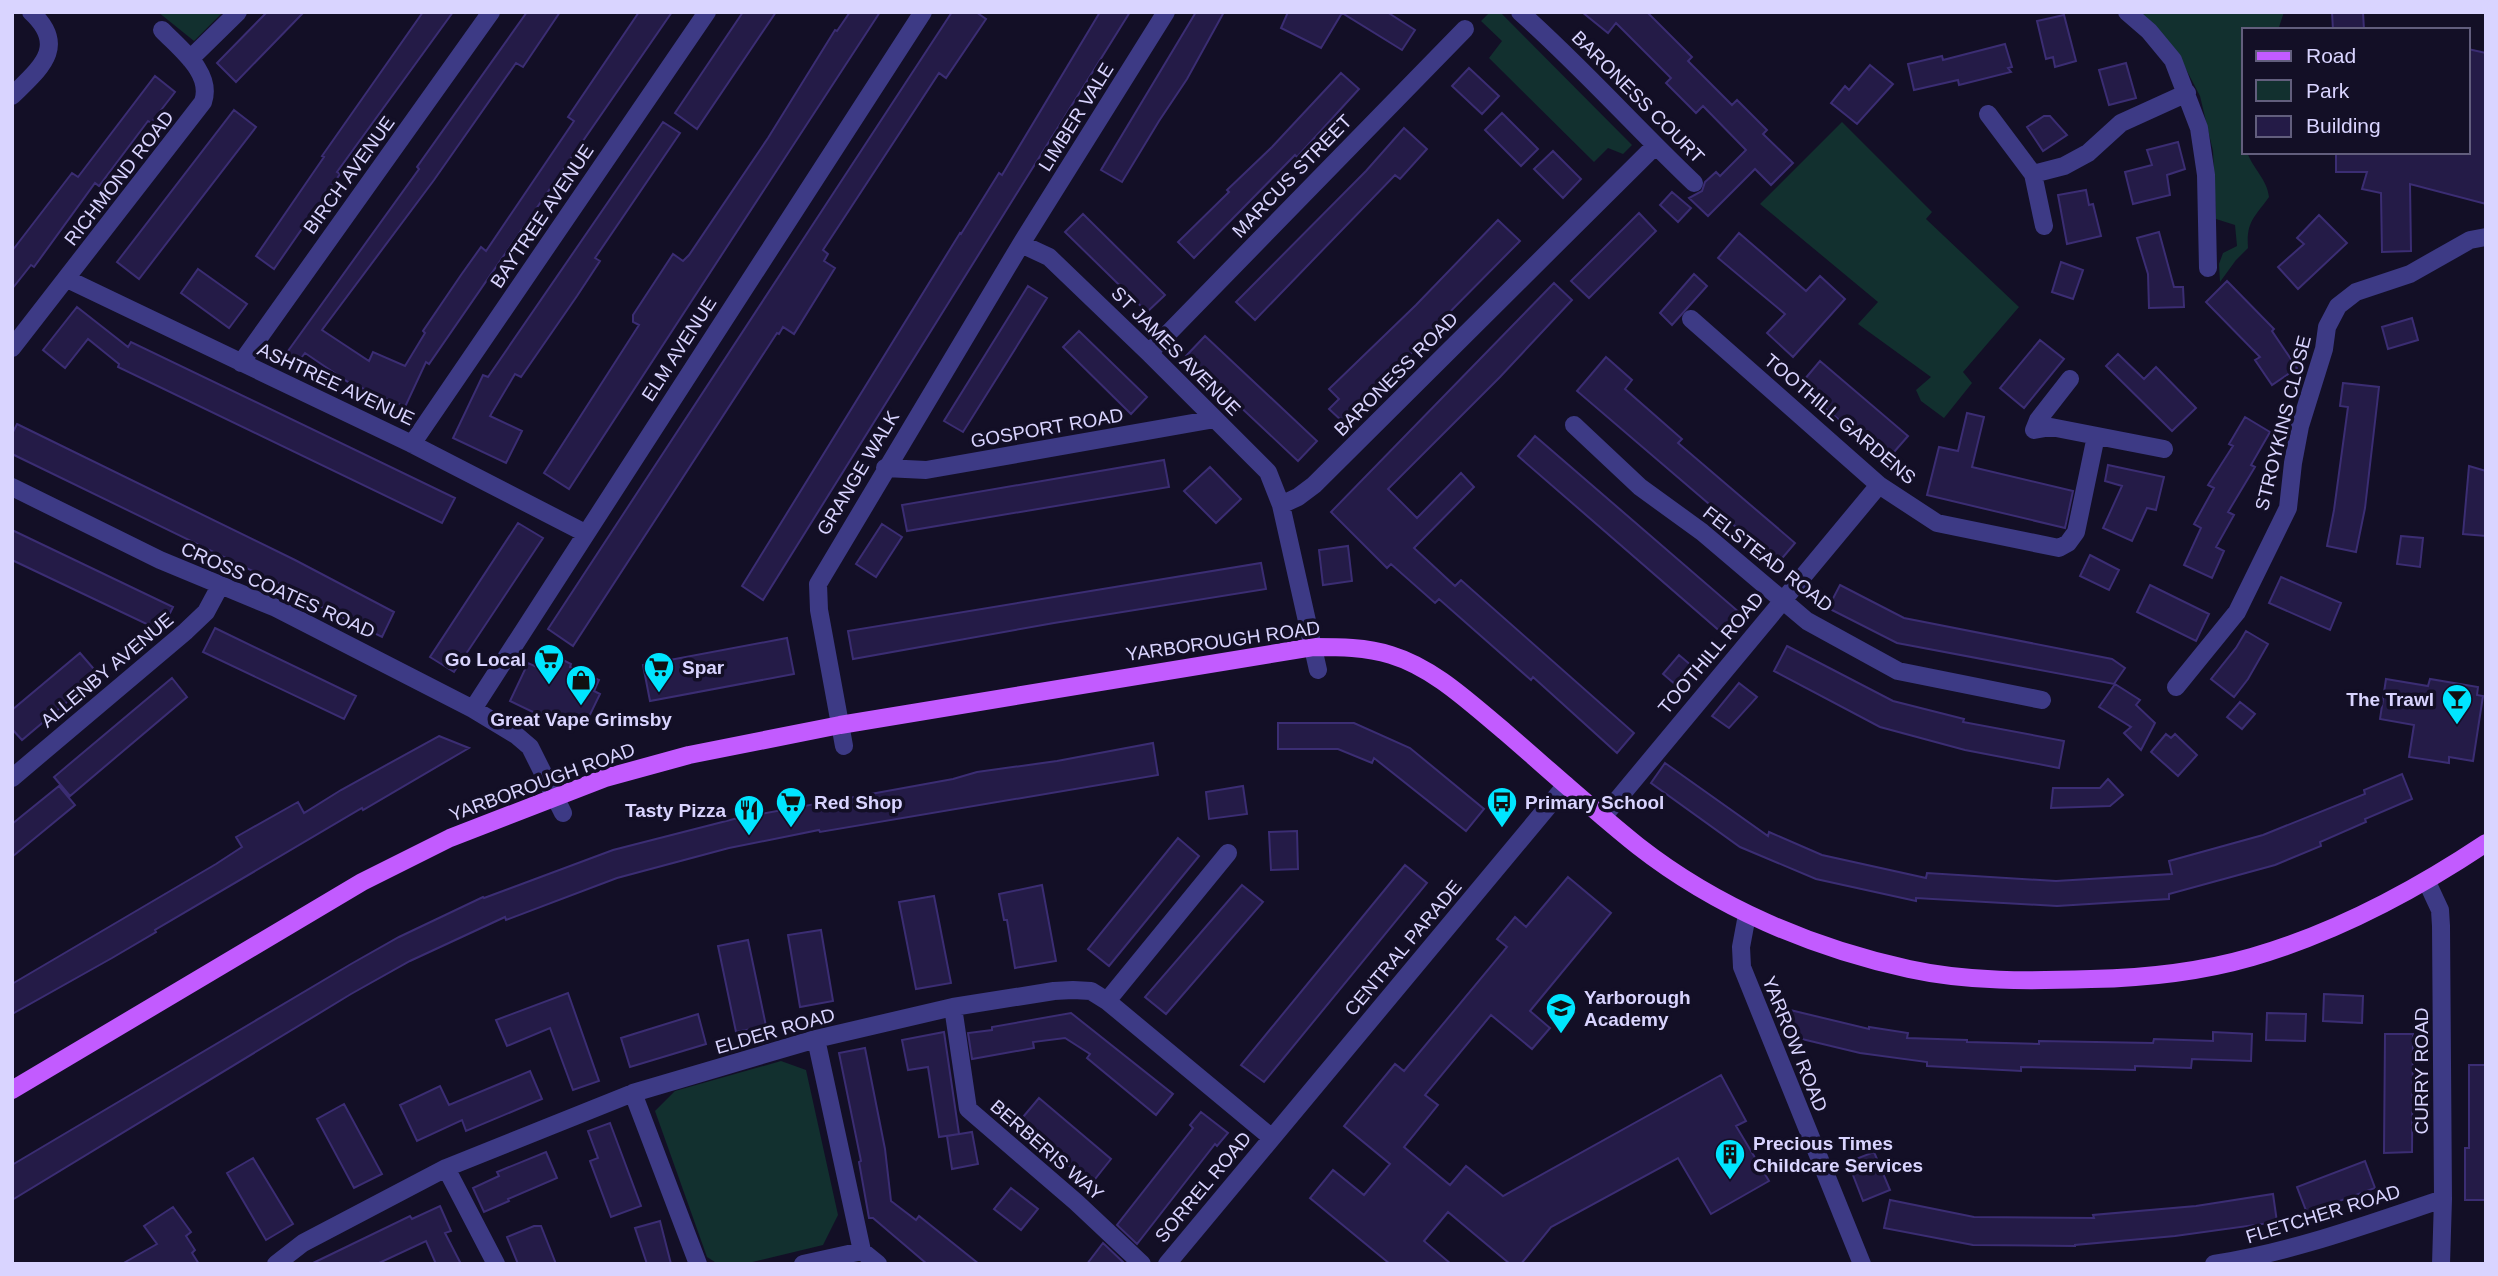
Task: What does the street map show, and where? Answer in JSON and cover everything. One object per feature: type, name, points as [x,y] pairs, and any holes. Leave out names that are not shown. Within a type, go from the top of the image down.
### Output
[{"type":"main road","name":"YARBOROUGH ROAD","points":[[12,1090],[362,881],[450,838],[605,778],[689,755],[840,725],[1313,646],[1353,647],[1392,655],[1422,669],[1490,719],[1639,847],[1691,884],[1747,915],[1825,945],[1909,969],[1980,979],[2050,981],[2187,972],[2251,957],[2313,936],[2427,882],[2486,843]]},
{"type":"street","points":[[12,96],[47,59],[49,38],[41,21],[31,12]]},
{"type":"street","points":[[190,59],[238,12]]},
{"type":"street","name":"BIRCH AVENUE","points":[[241,363],[492,12]]},
{"type":"street","name":"BAYTREE AVENUE","points":[[412,444],[707,12]]},
{"type":"street","name":"ELM AVENUE","points":[[473,709],[923,12]]},
{"type":"street","name":"LIMBER VALE","points":[[1021,244],[1166,12]]},
{"type":"street","name":"BARONESS COURT","points":[[1520,12],[1557,45],[1694,183]]},
{"type":"street","points":[[2127,12],[2149,31],[2173,60],[2188,93],[2199,128],[2206,175],[2208,268]]},
{"type":"street","name":"MARCUS STREET","points":[[1149,353],[1465,29]]},
{"type":"street","name":"RICHMOND ROAD","points":[[12,348],[203,102],[206,84],[190,59],[162,30]]},
{"type":"street","points":[[2034,174],[2064,166],[2088,153],[2121,123],[2188,93]]},
{"type":"street","points":[[1988,114],[2034,174],[2044,226]]},
{"type":"street","name":"BARONESS ROAD","points":[[1281,505],[1314,485],[1655,146]]},
{"type":"street","name":"STROYKINS CLOSE","points":[[2176,687],[2237,612],[2288,508],[2300,426],[2324,349],[2327,327],[2338,306],[2356,292],[2410,274],[2470,240],[2486,237]]},
{"type":"street","name":"ST JAMES AVENUE","points":[[1021,244],[1049,257],[1268,472],[1281,505]]},
{"type":"street","name":"GRANGE WALK","points":[[844,746],[819,610],[818,583],[1021,244]]},
{"type":"street","name":"ASHTREE AVENUE","points":[[67,279],[412,444],[585,533]]},
{"type":"street","name":"TOOTHILL GARDENS","points":[[1691,319],[1879,485],[1937,523],[2059,548],[2068,543],[2076,532],[2096,436]]},
{"type":"street","points":[[2070,379],[2038,420],[2034,430],[2044,426],[2164,449]]},
{"type":"street","name":"GOSPORT ROAD","points":[[885,468],[926,470],[1215,419]]},
{"type":"street","name":"FELSTEAD ROAD","points":[[1574,425],[1640,487],[1702,532],[1807,621],[1898,671],[2042,700]]},
{"type":"street","name":"TOOTHILL ROAD","points":[[1603,817],[1879,485]]},
{"type":"street","name":"CROSS COATES ROAD","points":[[12,486],[160,560],[295,618],[473,709],[516,735],[530,747],[563,813]]},
{"type":"street","points":[[1281,505],[1318,670]]},
{"type":"street","name":"ALLENBY AVENUE","points":[[12,778],[186,631],[206,612],[220,586]]},
{"type":"street","name":"CENTRAL PARADE","points":[[1272,1138],[1566,785]]},
{"type":"street","points":[[1107,1001],[1228,853]]},
{"type":"street","name":"CURRY ROAD","points":[[2427,882],[2440,910],[2441,926],[2441,1264]]},
{"type":"street","name":"YARROW ROAD","points":[[1747,915],[1742,937],[1742,967],[1861,1264]]},
{"type":"street","name":"ELDER ROAD","points":[[276,1264],[303,1243],[446,1167],[634,1093],[816,1039],[953,1007],[1054,990],[1091,991],[1107,1001],[1272,1138]]},
{"type":"street","name":"BERBERIS WAY","points":[[953,1007],[968,1109],[1076,1202],[1142,1264]]},
{"type":"street","points":[[816,1039],[862,1251],[878,1264]]},
{"type":"street","points":[[634,1093],[698,1264]]},
{"type":"street","name":"SORREL ROAD","points":[[1167,1264],[1272,1138]]},
{"type":"street","points":[[446,1167],[496,1264]]},
{"type":"street","name":"FLETCHER ROAD","points":[[2214,1264],[2246,1259],[2332,1236],[2443,1199]]},
{"type":"street","points":[[803,1264],[862,1251]]},
{"type":"green space","points":[[158,12],[223,12],[194,41]]},
{"type":"green space","points":[[1490,12],[1500,12],[1632,145],[1623,154],[1608,148],[1594,162],[1489,58],[1502,41],[1481,21]]},
{"type":"green space","points":[[2137,12],[2284,12],[2279,28],[2242,28],[2242,154],[2248,154],[2263,179],[2269,197],[2250,225],[2248,248],[2220,282],[2219,264],[2223,253],[2237,246],[2235,225],[2216,219],[2213,151],[2200,96],[2177,52]]},
{"type":"green space","points":[[1842,122],[1932,212],[1926,219],[2019,307],[1963,372],[1972,383],[1944,418],[1921,401],[1916,390],[1931,377],[1858,324],[1878,302],[1760,204]]},
{"type":"green space","points":[[781,1061],[806,1070],[838,1215],[823,1245],[744,1264],[718,1264],[707,1257],[655,1111],[675,1091]]},
{"type":"building","points":[[267,12],[304,12],[236,82],[217,63]]},
{"type":"building","points":[[423,12],[453,12],[337,172],[340,174],[274,269],[256,256]]},
{"type":"building","points":[[527,12],[560,12],[523,67],[516,63],[434,180],[322,330],[369,361],[373,352],[405,366],[425,333],[423,331],[461,275],[481,247],[486,251],[574,121],[568,117],[639,12],[672,12],[429,364],[426,362],[405,407],[348,382],[305,353],[295,366],[283,358],[419,169],[417,167]]},
{"type":"building","points":[[743,12],[776,12],[697,129],[675,113]]},
{"type":"building","points":[[850,12],[880,12],[569,489],[544,473],[639,325],[633,322],[633,315],[673,254],[683,261],[689,255],[768,138],[835,30],[837,31]]},
{"type":"building","points":[[952,12],[976,12],[986,19],[946,78],[939,73],[823,250],[828,254],[824,261],[835,268],[794,334],[783,327],[779,334],[777,333],[573,646],[548,629]]},
{"type":"building","points":[[1100,12],[1130,12],[763,600],[742,586],[960,233],[999,173],[1002,175]]},
{"type":"building","points":[[1196,12],[1224,12],[1187,79],[1122,182],[1101,170]]},
{"type":"building","points":[[1288,12],[1387,12],[1415,30],[1402,50],[1342,13],[1321,48],[1281,28]]},
{"type":"building","points":[[1582,12],[1647,12],[1692,57],[1688,61],[1732,105],[1737,100],[1767,130],[1763,134],[1793,163],[1771,185],[1755,169],[1708,216],[1689,198],[1702,191],[1705,182],[1716,172],[1720,176],[1746,150],[1703,106],[1696,113],[1666,83],[1671,78],[1616,23],[1608,33]]},
{"type":"building","points":[[2332,12],[2363,12],[2364,28],[2333,28]]},
{"type":"building","points":[[2064,15],[2076,61],[2055,67],[2053,57],[2046,59],[2037,21]]},
{"type":"building","points":[[2005,44],[2011,72],[1959,85],[1958,80],[1914,90],[1908,64],[1942,56],[1943,60]]},
{"type":"building","points":[[2470,49],[2486,53],[2486,204],[2410,184],[2411,251],[2382,252],[2381,193],[2362,189],[2367,172],[2336,172],[2336,154],[2470,154]]},
{"type":"building","points":[[2126,63],[2136,98],[2109,105],[2099,70]]},
{"type":"building","points":[[1870,65],[1893,84],[1857,124],[1831,103],[1845,86],[1849,90]]},
{"type":"building","points":[[1469,68],[1499,96],[1482,114],[1452,86]]},
{"type":"building","points":[[1341,73],[1359,89],[1297,157],[1295,155],[1194,258],[1178,242]]},
{"type":"building","points":[[155,76],[175,92],[151,123],[148,121],[99,186],[95,183],[34,267],[31,265],[12,289],[12,251],[72,173],[78,177]]},
{"type":"building","points":[[234,110],[256,127],[139,279],[117,262]]},
{"type":"building","points":[[1502,113],[1538,149],[1521,166],[1485,130]]},
{"type":"building","points":[[2044,116],[2050,116],[2067,135],[2043,151],[2027,127]]},
{"type":"building","points":[[663,122],[680,133],[595,258],[600,261],[577,296],[521,377],[515,374],[490,416],[522,431],[506,463],[453,438],[483,375],[488,377]]},
{"type":"building","points":[[1404,128],[1427,149],[1400,179],[1395,175],[1255,320],[1236,302],[1366,171]]},
{"type":"building","points":[[2178,142],[2185,169],[2167,175],[2170,195],[2133,204],[2125,172],[2152,165],[2147,150]]},
{"type":"building","points":[[1553,151],[1581,179],[1563,198],[1534,169]]},
{"type":"building","points":[[2086,190],[2089,205],[2093,204],[2101,236],[2067,244],[2058,195]]},
{"type":"building","points":[[1672,192],[1691,208],[1678,222],[1660,205]]},
{"type":"building","points":[[1639,213],[1656,231],[1589,298],[1571,281]]},
{"type":"building","points":[[1083,214],[1165,295],[1147,312],[1065,232]]},
{"type":"building","points":[[2319,215],[2347,243],[2298,289],[2278,267],[2304,244],[2297,238]]},
{"type":"building","points":[[1498,220],[1520,241],[1433,329],[1435,330],[1342,421],[1329,409],[1339,399],[1329,389],[1416,305]]},
{"type":"building","points":[[2159,232],[2174,287],[2183,287],[2184,307],[2149,308],[2148,274],[2137,238]]},
{"type":"building","points":[[1739,233],[1806,291],[1820,276],[1845,299],[1793,357],[1767,333],[1785,314],[1718,258]]},
{"type":"building","points":[[2061,262],[2083,270],[2073,299],[2052,292]]},
{"type":"building","points":[[198,269],[247,304],[229,328],[181,293]]},
{"type":"building","points":[[1694,274],[1707,286],[1672,325],[1660,313]]},
{"type":"building","points":[[2227,281],[2274,329],[2272,331],[2297,368],[2272,385],[2255,360],[2260,357],[2206,302]]},
{"type":"building","points":[[1554,283],[1572,300],[1500,377],[1388,489],[1417,518],[1461,473],[1474,487],[1414,548],[1455,586],[1461,580],[1634,733],[1617,753],[1533,677],[1531,680],[1439,599],[1435,603],[1391,564],[1387,568],[1331,512]]},
{"type":"building","points":[[1028,286],[1047,298],[963,432],[944,421]]},
{"type":"building","points":[[77,307],[128,347],[131,342],[455,498],[442,523],[118,367],[119,364],[88,339],[65,368],[43,350]]},
{"type":"building","points":[[2412,318],[2418,340],[2388,349],[2382,327]]},
{"type":"building","points":[[1079,331],[1147,397],[1131,414],[1063,347]]},
{"type":"building","points":[[1205,336],[1317,441],[1298,461],[1186,356]]},
{"type":"building","points":[[2040,340],[2064,359],[2024,408],[2000,388]]},
{"type":"building","points":[[2118,354],[2144,379],[2156,367],[2196,408],[2172,431],[2106,366]]},
{"type":"building","points":[[1606,357],[1632,380],[1625,389],[1682,439],[1678,443],[1795,543],[1778,563],[1577,391]]},
{"type":"building","points":[[1820,361],[1908,436],[1887,460],[1799,386]]},
{"type":"building","points":[[2343,383],[2379,387],[2365,508],[2356,552],[2327,546],[2348,407],[2340,406]]},
{"type":"building","points":[[1967,413],[1984,417],[1972,467],[2073,491],[2065,528],[1927,495],[1939,447],[1958,451]]},
{"type":"building","points":[[2245,417],[2270,432],[2251,465],[2255,467],[2228,512],[2234,515],[2216,547],[2224,551],[2212,578],[2184,565],[2201,528],[2194,524],[2214,488],[2208,485],[2233,446],[2229,444]]},
{"type":"building","points":[[17,424],[295,560],[394,612],[382,637],[295,594],[296,592],[12,454],[12,434]]},
{"type":"building","points":[[1535,436],[1740,613],[1722,633],[1518,456]]},
{"type":"building","points":[[1164,460],[1169,487],[907,531],[902,505]]},
{"type":"building","points":[[2108,465],[2164,477],[2156,510],[2147,508],[2132,541],[2103,528],[2122,486],[2105,481]]},
{"type":"building","points":[[2469,466],[2486,471],[2486,536],[2463,534]]},
{"type":"building","points":[[1210,467],[1241,499],[1216,523],[1184,491]]},
{"type":"building","points":[[518,523],[543,538],[454,672],[430,657]]},
{"type":"building","points":[[882,524],[902,537],[876,577],[856,564]]},
{"type":"building","points":[[12,530],[173,607],[163,627],[158,624],[155,628],[12,560]]},
{"type":"building","points":[[2401,536],[2423,538],[2420,567],[2397,564]]},
{"type":"building","points":[[1348,546],[1352,581],[1323,585],[1319,550]]},
{"type":"building","points":[[2090,555],[2119,570],[2109,590],[2080,576]]},
{"type":"building","points":[[1261,563],[1266,589],[853,659],[848,631]]},
{"type":"building","points":[[2281,577],[2341,603],[2330,630],[2269,603]]},
{"type":"building","points":[[1840,585],[1904,618],[2112,659],[2125,668],[2114,684],[1897,643],[1828,608]]},
{"type":"building","points":[[2150,585],[2209,614],[2196,641],[2137,612]]},
{"type":"building","points":[[215,628],[356,696],[344,719],[203,652]]},
{"type":"building","points":[[2246,631],[2268,644],[2234,697],[2211,679]]},
{"type":"building","points":[[787,638],[794,674],[650,701],[643,665]]},
{"type":"building","points":[[1787,646],[1893,701],[1964,719],[1963,722],[2064,741],[2059,768],[1965,750],[1880,727],[1774,671]]},
{"type":"building","points":[[80,653],[99,675],[22,740],[12,729],[12,710]]},
{"type":"building","points":[[1679,655],[1692,666],[1676,685],[1663,674]]},
{"type":"building","points":[[555,656],[571,664],[570,667],[599,680],[594,691],[600,694],[585,725],[568,729],[510,701],[528,663],[548,672]]},
{"type":"building","points":[[172,678],[187,697],[70,796],[54,777]]},
{"type":"building","points":[[2386,679],[2428,686],[2430,679],[2478,687],[2477,695],[2483,696],[2473,761],[2449,757],[2449,763],[2409,757],[2414,725],[2380,719]]},
{"type":"building","points":[[1739,683],[1757,697],[1729,728],[1712,716]]},
{"type":"building","points":[[2115,684],[2140,700],[2136,705],[2155,723],[2141,750],[2124,733],[2131,727],[2099,707]]},
{"type":"building","points":[[2240,702],[2255,714],[2242,729],[2227,717]]},
{"type":"building","points":[[1278,723],[1354,723],[1410,748],[1484,809],[1466,831],[1374,758],[1372,763],[1338,749],[1278,749]]},
{"type":"building","points":[[2166,734],[2171,738],[2175,734],[2197,755],[2178,776],[2151,752]]},
{"type":"building","points":[[439,736],[469,748],[12,1014],[12,984],[242,847],[236,837],[298,802],[304,813]]},
{"type":"building","points":[[1153,743],[1158,775],[820,832],[819,830],[729,848],[617,878],[506,920],[505,917],[410,961],[351,994],[12,1200],[12,1165],[351,964],[399,937],[483,897],[613,850],[738,818],[953,779],[977,772],[1057,761]]},
{"type":"building","points":[[1665,763],[1768,836],[1769,832],[1822,855],[1926,878],[1927,873],[2056,881],[2172,874],[2169,861],[2263,835],[2365,794],[2364,790],[2402,774],[2412,799],[2320,842],[2321,846],[2275,865],[2169,894],[2169,899],[2057,906],[1916,898],[1916,901],[1816,879],[1740,847],[1651,783]]},
{"type":"building","points":[[2108,779],[2123,795],[2110,806],[2051,808],[2053,788],[2100,788]]},
{"type":"building","points":[[59,786],[75,805],[12,857],[12,824]]},
{"type":"building","points":[[1243,786],[1247,814],[1209,819],[1206,792]]},
{"type":"building","points":[[1297,831],[1298,869],[1271,870],[1269,832]]},
{"type":"building","points":[[1178,838],[1199,856],[1109,966],[1088,949]]},
{"type":"building","points":[[1405,865],[1427,883],[1264,1082],[1241,1065]]},
{"type":"building","points":[[1568,877],[1611,913],[1530,1011],[1550,1028],[1532,1049],[1491,1015],[1425,1095],[1438,1105],[1404,1147],[1450,1185],[1466,1166],[1503,1196],[1721,1075],[1746,1121],[1736,1126],[1769,1181],[1711,1214],[1678,1158],[1551,1227],[1521,1264],[1510,1264],[1448,1212],[1424,1241],[1451,1264],[1390,1264],[1310,1198],[1333,1170],[1364,1195],[1390,1164],[1344,1126],[1395,1064],[1404,1071],[1507,947],[1497,939],[1515,917],[1526,927]]},
{"type":"building","points":[[1042,885],[1056,961],[1015,968],[1007,920],[1004,920],[999,894]]},
{"type":"building","points":[[1242,885],[1263,902],[1166,1014],[1145,997]]},
{"type":"building","points":[[934,896],[951,983],[916,989],[899,902]]},
{"type":"building","points":[[821,930],[833,1001],[800,1007],[788,935]]},
{"type":"building","points":[[748,940],[766,1026],[736,1032],[718,946]]},
{"type":"building","points":[[568,993],[599,1081],[573,1090],[550,1028],[507,1046],[496,1020]]},
{"type":"building","points":[[2324,994],[2363,996],[2362,1023],[2323,1021]]},
{"type":"building","points":[[1786,1009],[1869,1029],[1908,1033],[1907,1038],[1967,1042],[2153,1043],[2154,1039],[2213,1041],[2213,1032],[2252,1034],[2251,1061],[2192,1059],[2191,1068],[2135,1066],[2135,1070],[2021,1067],[2021,1071],[1927,1066],[1927,1062],[1860,1053],[1781,1034]]},
{"type":"building","points":[[1071,1013],[1173,1094],[1156,1115],[1087,1058],[1090,1054],[1065,1038],[1033,1042],[1034,1048],[972,1059],[968,1033]]},
{"type":"building","points":[[2267,1013],[2306,1014],[2305,1041],[2266,1040]]},
{"type":"building","points":[[698,1014],[706,1044],[630,1067],[621,1038]]},
{"type":"building","points":[[944,1032],[959,1134],[939,1137],[928,1067],[908,1070],[902,1040]]},
{"type":"building","points":[[2385,1034],[2413,1034],[2412,1152],[2384,1153]]},
{"type":"building","points":[[865,1048],[885,1149],[891,1201],[916,1220],[919,1216],[979,1264],[927,1264],[873,1218],[869,1218],[859,1162],[861,1161],[839,1053]]},
{"type":"building","points":[[2469,1065],[2486,1065],[2486,1200],[2465,1200],[2465,1148],[2469,1148]]},
{"type":"building","points":[[530,1071],[542,1099],[466,1131],[462,1120],[417,1141],[400,1105],[440,1086],[449,1105]]},
{"type":"building","points":[[1039,1098],[1111,1159],[1091,1184],[1018,1123]]},
{"type":"building","points":[[344,1104],[382,1174],[354,1188],[317,1119]]},
{"type":"building","points":[[1201,1112],[1228,1133],[1217,1146],[1215,1144],[1137,1244],[1117,1225],[1193,1128],[1190,1125]]},
{"type":"building","points":[[610,1123],[641,1206],[611,1217],[590,1161],[598,1158],[588,1131]]},
{"type":"building","points":[[972,1132],[978,1164],[952,1169],[947,1136]]},
{"type":"building","points":[[546,1152],[557,1178],[484,1212],[473,1188],[499,1176],[497,1172]]},
{"type":"building","points":[[1874,1152],[1890,1190],[1863,1201],[1848,1162]]},
{"type":"building","points":[[253,1158],[293,1224],[266,1240],[227,1173]]},
{"type":"building","points":[[2365,1161],[2375,1188],[2307,1213],[2297,1187]]},
{"type":"building","points":[[1011,1188],[1038,1209],[1021,1230],[994,1209]]},
{"type":"building","points":[[2273,1194],[2277,1222],[2075,1246],[1973,1245],[1884,1228],[1890,1200],[1974,1217],[2094,1218],[2093,1215],[2196,1206]]},
{"type":"building","points":[[440,1206],[451,1231],[445,1233],[461,1264],[436,1264],[426,1241],[377,1264],[311,1264],[410,1216],[412,1219]]},
{"type":"building","points":[[173,1207],[191,1232],[186,1236],[195,1250],[192,1253],[199,1264],[122,1264],[157,1244],[144,1226]]},
{"type":"building","points":[[660,1221],[671,1264],[647,1264],[635,1228]]},
{"type":"building","points":[[534,1226],[541,1226],[556,1264],[518,1264],[507,1237]]},
{"type":"building","points":[[1103,1243],[1123,1262],[1122,1264],[1087,1264]]},
{"type":"place","name":"Go Local","points":[[549,686]]},
{"type":"place","name":"Spar","points":[[659,694]]},
{"type":"place","name":"Great Vape Grimsby","points":[[581,707]]},
{"type":"place","name":"The Trawl","points":[[2457,726]]},
{"type":"place","name":"Red Shop","points":[[791,829]]},
{"type":"place","name":"Primary School","points":[[1502,829]]},
{"type":"place","name":"Tasty Pizza","points":[[749,837]]},
{"type":"place","name":"Yarborough Academy","points":[[1561,1035]]},
{"type":"place","name":"Precious Times Childcare Services","points":[[1730,1181]]}]
